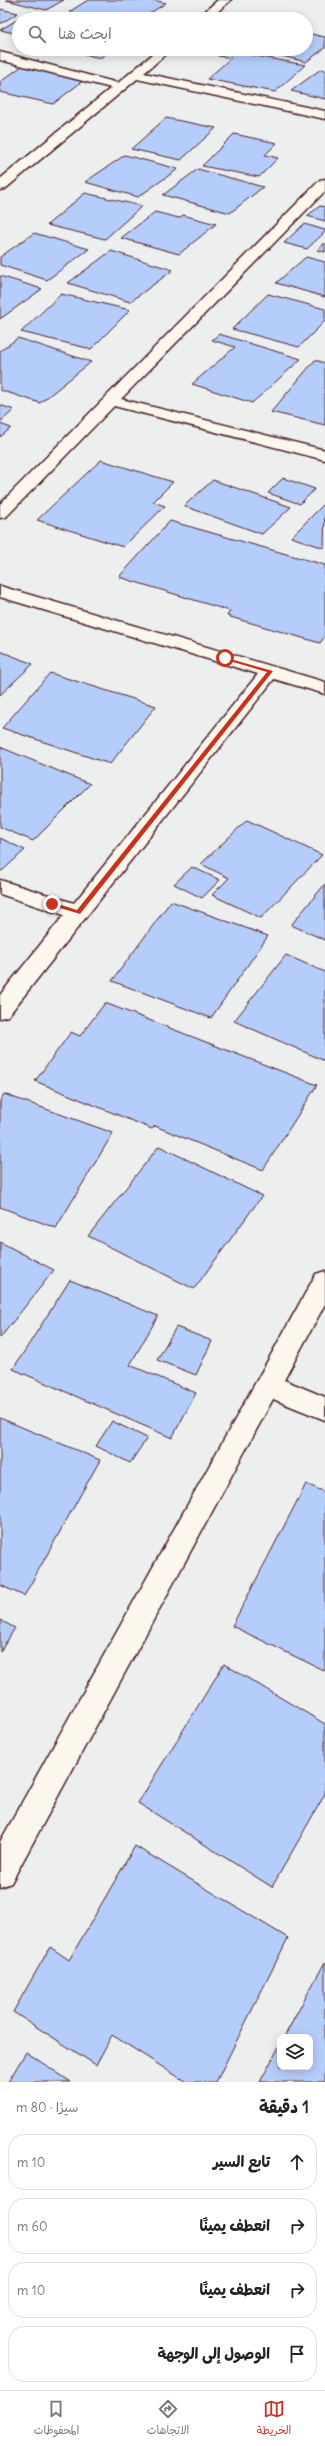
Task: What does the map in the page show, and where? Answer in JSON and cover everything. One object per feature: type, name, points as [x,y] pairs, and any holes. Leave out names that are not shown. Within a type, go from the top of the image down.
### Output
[{"type":"street","points":[[210,12],[225,0]]},
{"type":"street","points":[[0,56],[120,86]]},
{"type":"street","points":[[0,186],[157,56]]},
{"type":"street","points":[[134,75],[325,115]]},
{"type":"street","points":[[0,513],[325,183]]},
{"type":"street","points":[[111,401],[325,455]]},
{"type":"street","points":[[0,591],[325,688]]},
{"type":"street","points":[[0,1010],[270,671]]},
{"type":"street","points":[[0,887],[78,912]]},
{"type":"street","points":[[0,1872],[325,1281]]},
{"type":"street","points":[[268,1385],[325,1409]]},
{"type":"building","points":[[6,0],[64,0],[46,10]]},
{"type":"building","points":[[88,0],[153,0],[166,3],[152,12],[69,12]]},
{"type":"building","points":[[0,9],[14,12],[12,12],[12,17],[0,24]]},
{"type":"building","points":[[12,23],[12,33],[0,30]]},
{"type":"building","points":[[313,34],[325,37],[325,48],[306,62],[282,56],[313,56]]},
{"type":"building","points":[[92,56],[103,56],[100,58]]},
{"type":"building","points":[[218,56],[257,56],[305,65],[275,92],[207,79],[231,58]]},
{"type":"building","points":[[22,66],[84,80],[53,104],[0,92],[0,82]]},
{"type":"building","points":[[321,69],[325,70],[325,99],[291,91]]},
{"type":"building","points":[[166,118],[216,128],[181,160],[131,149]]},
{"type":"building","points":[[234,134],[277,143],[265,155],[278,158],[259,177],[202,166]]},
{"type":"building","points":[[125,155],[178,169],[138,197],[85,182]]},
{"type":"building","points":[[198,169],[263,187],[230,213],[163,195]]},
{"type":"building","points":[[85,193],[142,206],[105,239],[47,225]]},
{"type":"building","points":[[320,206],[325,207],[325,221],[307,216]]},
{"type":"building","points":[[155,212],[179,218],[183,215],[216,224],[179,254],[121,238]]},
{"type":"building","points":[[304,224],[325,230],[325,232],[307,249],[284,243]]},
{"type":"building","points":[[34,233],[89,249],[47,280],[0,265],[0,257]]},
{"type":"building","points":[[325,243],[325,252],[317,250]]},
{"type":"building","points":[[111,251],[173,270],[130,302],[68,283]]},
{"type":"building","points":[[306,257],[325,262],[325,297],[276,283]]},
{"type":"building","points":[[0,276],[42,289],[0,319]]},
{"type":"building","points":[[61,294],[130,310],[91,349],[21,332]]},
{"type":"building","points":[[268,294],[325,309],[325,321],[299,347],[232,329]]},
{"type":"building","points":[[219,334],[301,359],[252,403],[192,384],[235,347],[212,340]]},
{"type":"building","points":[[18,338],[91,362],[40,403],[0,390],[0,351]]},
{"type":"building","points":[[315,360],[325,363],[325,425],[271,412]]},
{"type":"building","points":[[0,405],[14,410],[0,422]]},
{"type":"building","points":[[0,424],[11,428],[0,437]]},
{"type":"building","points":[[101,460],[173,482],[153,502],[165,506],[123,547],[37,520]]},
{"type":"building","points":[[283,478],[315,489],[300,504],[268,493]]},
{"type":"building","points":[[213,480],[291,507],[262,534],[184,506]]},
{"type":"building","points":[[325,503],[324,548],[291,537]]},
{"type":"building","points":[[170,521],[325,565],[325,636],[320,643],[227,616],[230,611],[119,577]]},
{"type":"building","points":[[0,651],[33,664],[0,695]]},
{"type":"building","points":[[50,673],[156,706],[110,764],[2,728]]},
{"type":"building","points":[[0,747],[90,784],[33,841],[0,827]]},
{"type":"building","points":[[247,820],[322,855],[261,918],[212,895],[229,878],[201,864]]},
{"type":"building","points":[[0,838],[25,850],[2,871],[0,870]]},
{"type":"building","points":[[192,867],[220,880],[202,898],[174,884]]},
{"type":"building","points":[[325,884],[325,940],[291,925]]},
{"type":"building","points":[[171,901],[268,936],[211,1018],[112,981]]},
{"type":"building","points":[[286,955],[325,972],[325,1061],[234,1021]]},
{"type":"building","points":[[105,1003],[317,1085],[263,1170],[155,1126],[152,1129],[35,1081],[71,1032],[80,1036]]},
{"type":"building","points":[[4,1094],[113,1133],[56,1228],[0,1207],[0,1101]]},
{"type":"building","points":[[159,1146],[262,1196],[194,1289],[88,1236]]},
{"type":"building","points":[[0,1242],[54,1270],[0,1338]]},
{"type":"building","points":[[70,1280],[158,1316],[130,1365],[196,1393],[172,1438],[13,1369]]},
{"type":"building","points":[[176,1327],[212,1341],[196,1375],[157,1360]]},
{"type":"building","points":[[0,1418],[100,1460],[24,1596],[0,1585]]},
{"type":"building","points":[[112,1421],[147,1438],[130,1463],[96,1446]]},
{"type":"building","points":[[306,1484],[325,1492],[325,1671],[232,1626]]},
{"type":"building","points":[[0,1620],[15,1628],[0,1652]]},
{"type":"building","points":[[224,1664],[325,1724],[325,1794],[272,1887],[138,1803]]},
{"type":"building","points":[[135,1846],[288,1938],[216,2082],[186,2082],[112,2035],[96,2065],[13,2012],[50,1947],[69,1960]]},
{"type":"building","points":[[325,1962],[325,2082],[260,2082],[277,2051],[277,2070],[313,2070],[313,2034],[286,2034]]},
{"type":"building","points":[[26,2052],[71,2082],[8,2082]]},
{"type":"route","points":[[52,904],[78,912],[270,671],[225,658]]}]
